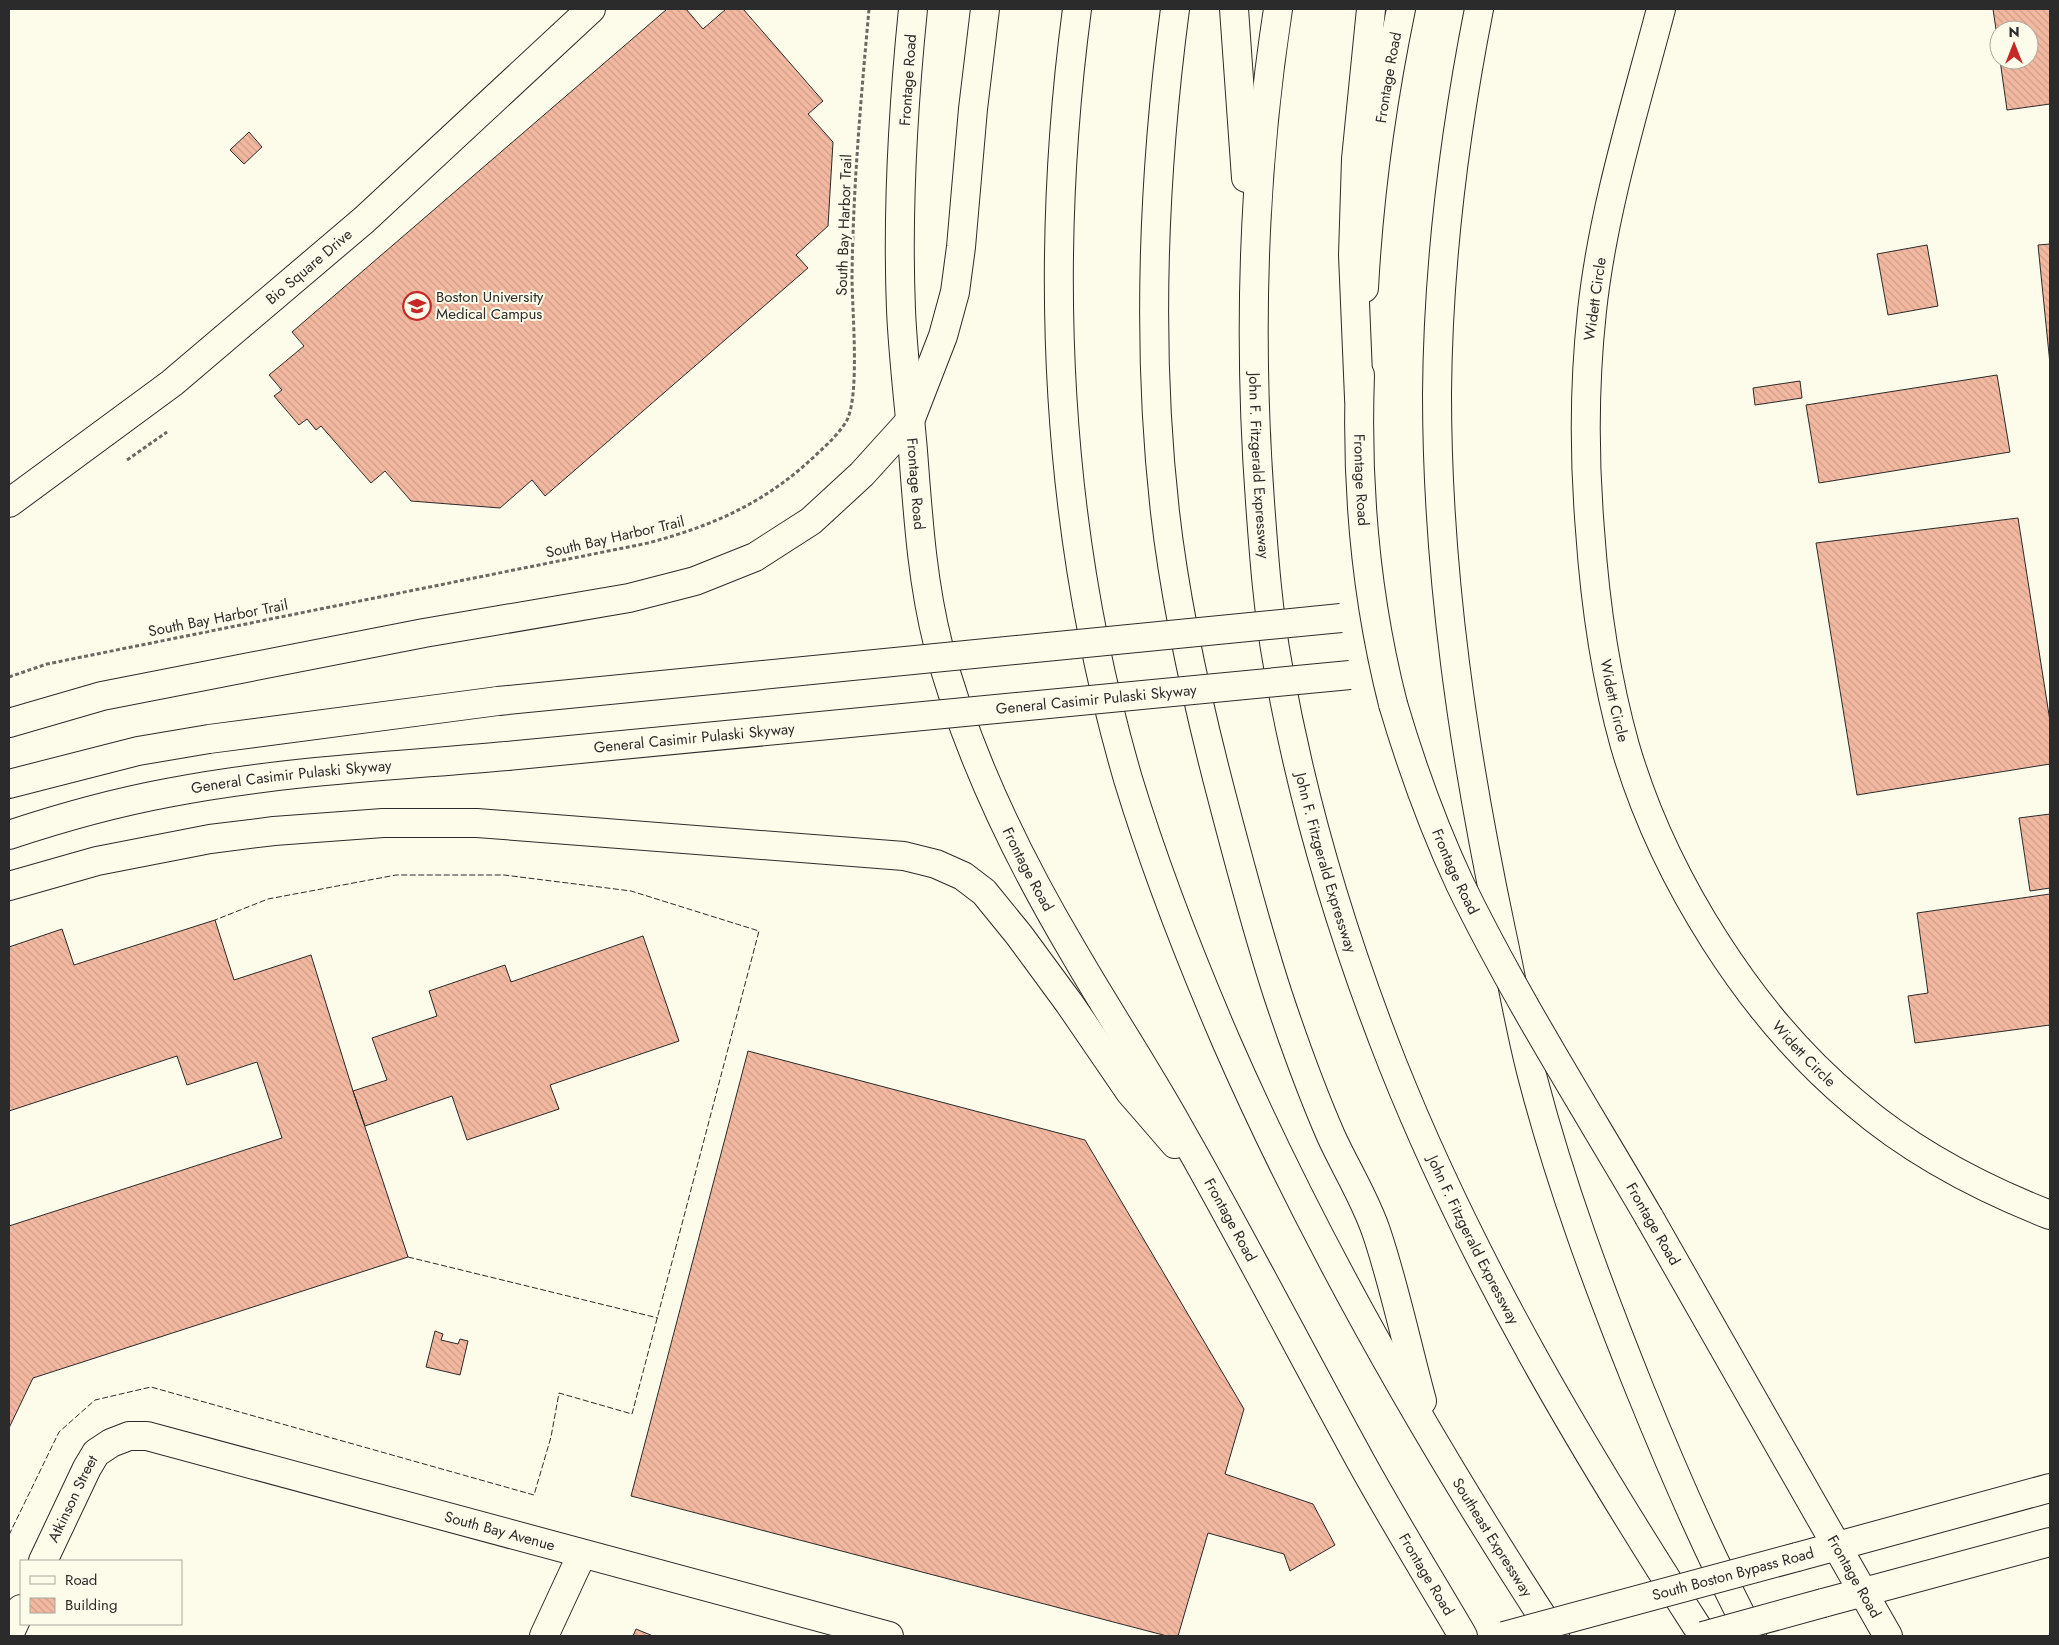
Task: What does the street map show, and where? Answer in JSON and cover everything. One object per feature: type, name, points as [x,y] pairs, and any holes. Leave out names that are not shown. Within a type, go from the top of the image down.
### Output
[{"type":"main road","name":"Bio Square Drive","points":[[9,503],[172,383],[364,220],[591,9]]},
{"type":"main road","name":"Frontage Road","points":[[913,9],[900,225],[901,314],[922,554],[932,615],[950,685],[978,763],[1042,895],[1217,1193],[1282,1318],[1363,1466],[1463,1636]]},
{"type":"main road","points":[[9,723],[102,696],[424,633],[628,598],[695,581],[755,557],[811,521],[862,474],[910,421],[943,336],[955,292],[961,247],[972,117],[984,9]]},
{"type":"main road","points":[[1077,9],[1064,123],[1060,186],[1057,253],[1060,383],[1067,457],[1083,578],[1101,672],[1125,766],[1168,900],[1193,964],[1245,1084],[1334,1263],[1432,1438]]},
{"type":"main road","points":[[1175,9],[1161,132],[1153,280],[1154,360],[1161,465],[1166,520],[1178,603],[1212,759],[1256,922],[1301,1060],[1331,1136],[1377,1231],[1432,1438]]},
{"type":"main road","points":[[1234,9],[1254,284]]},
{"type":"main road","name":"John F. Fitzgerald Expressway","points":[[1278,9],[1262,150],[1254,284],[1255,407],[1258,481],[1269,603],[1278,665],[1310,814],[1348,941],[1394,1067],[1447,1188],[1507,1309],[1572,1428],[1703,1636]]},
{"type":"main road","points":[[1360,398],[1353,255],[1356,159],[1371,9]]},
{"type":"main road","name":"Frontage Road","points":[[1401,9],[1388,75],[1370,202],[1360,398],[1364,527],[1376,619],[1392,704],[1408,756],[1440,840],[1500,962],[1649,1217],[1888,1636]]},
{"type":"main road","points":[[1479,9],[1458,126],[1449,192],[1442,267],[1437,392],[1438,458],[1447,594],[1459,690],[1485,849],[1532,1075],[1584,1248],[1695,1520],[1726,1588],[1752,1636]]},
{"type":"main road","name":"Widett Circle","points":[[1661,9],[1608,216],[1592,308],[1586,397],[1588,502],[1597,607],[1609,679],[1626,748],[1656,830],[1695,906],[1744,982],[1798,1049],[1857,1106],[1922,1151],[1960,1174],[2004,1196],[2050,1215]]},
{"type":"main road","points":[[9,784],[77,765],[138,751],[209,739],[498,701],[1341,618],[1376,619]]},
{"type":"main road","name":"General Casimir Pulaski Skyway","points":[[9,835],[99,809],[167,793],[298,775],[1350,674],[1384,665]]},
{"type":"main road","points":[[9,886],[97,861],[210,839],[330,826],[428,822],[477,823],[894,856],[936,864],[963,876],[984,892],[1019,935],[1063,995],[1130,1092],[1217,1193]]},
{"type":"main road","name":"South Bay Avenue","points":[[111,1443],[129,1436],[147,1436],[889,1636]]},
{"type":"main road","name":"Southeast Expressway","points":[[1432,1438],[1555,1636]]},
{"type":"main road","name":"Atkinson Street","points":[[43,1560],[87,1468],[96,1453],[111,1443]]},
{"type":"main road","name":"South Boston Bypass Road","points":[[1503,1636],[2050,1488]]},
{"type":"main road","points":[[1703,1636],[2050,1542]]},
{"type":"main road","points":[[544,1636],[582,1554]]},
{"type":"main road","points":[[9,1635],[20,1611]]},
{"type":"path","name":"South Bay Harbor Trail","points":[[9,677],[47,664],[648,543],[707,526],[741,509],[784,482],[829,443],[847,420],[852,399],[854,377],[852,276],[856,176],[869,9]]},
{"type":"building","points":[[667,9],[686,9],[703,29],[726,9],[743,9],[823,101],[808,114],[833,142],[828,226],[796,255],[808,268],[545,496],[532,480],[500,508],[411,501],[385,471],[371,483],[321,426],[316,430],[307,419],[299,425],[274,396],[282,390],[269,375],[304,346],[292,332]]},
{"type":"building","points":[[1993,9],[2050,9],[2050,104],[2007,110],[2001,70],[2039,70],[2039,20],[1995,20]]},
{"type":"building","points":[[249,132],[262,147],[244,164],[230,150]]},
{"type":"building","points":[[2050,244],[2050,364],[2038,245]]},
{"type":"building","points":[[1927,245],[1938,306],[1888,315],[1877,254]]},
{"type":"building","points":[[1997,375],[2010,452],[1819,483],[1806,405]]},
{"type":"building","points":[[1800,381],[1802,398],[1755,405],[1753,388]]},
{"type":"building","points":[[2018,518],[2050,721],[2050,764],[1857,795],[1816,543]]},
{"type":"building","points":[[2050,814],[2050,888],[2030,891],[2019,818]]},
{"type":"building","points":[[2050,894],[2050,1025],[1915,1043],[1908,996],[1928,993],[1917,913]]},
{"type":"building","points":[[215,920],[234,980],[311,955],[353,1091],[408,1257],[33,1378],[9,1428],[9,1226],[282,1138],[257,1062],[187,1085],[177,1056],[9,1111],[9,947],[62,929],[74,965]]},
{"type":"building","points":[[643,936],[679,1041],[550,1085],[559,1109],[467,1140],[452,1096],[365,1126],[353,1091],[387,1080],[372,1038],[437,1016],[429,991],[505,965],[511,982]]},
{"type":"building","points":[[748,1051],[1085,1140],[1244,1409],[1225,1474],[1313,1504],[1335,1545],[1290,1571],[1284,1554],[1208,1533],[1178,1636],[1167,1636],[631,1496]]},
{"type":"building","points":[[435,1331],[443,1334],[441,1340],[458,1344],[460,1339],[468,1341],[460,1375],[426,1367]]},
{"type":"building","points":[[636,1629],[653,1636],[633,1636]]},
{"type":"fence","points":[[9,1535],[59,1432],[95,1400],[151,1387],[534,1495],[551,1437],[559,1393],[632,1414],[759,931],[631,891],[504,875],[396,875],[268,899],[215,920]]},
{"type":"fence","points":[[408,1257],[658,1318]]},
{"type":"place","name":"Boston University Medical Campus","points":[[417,306]]}]
